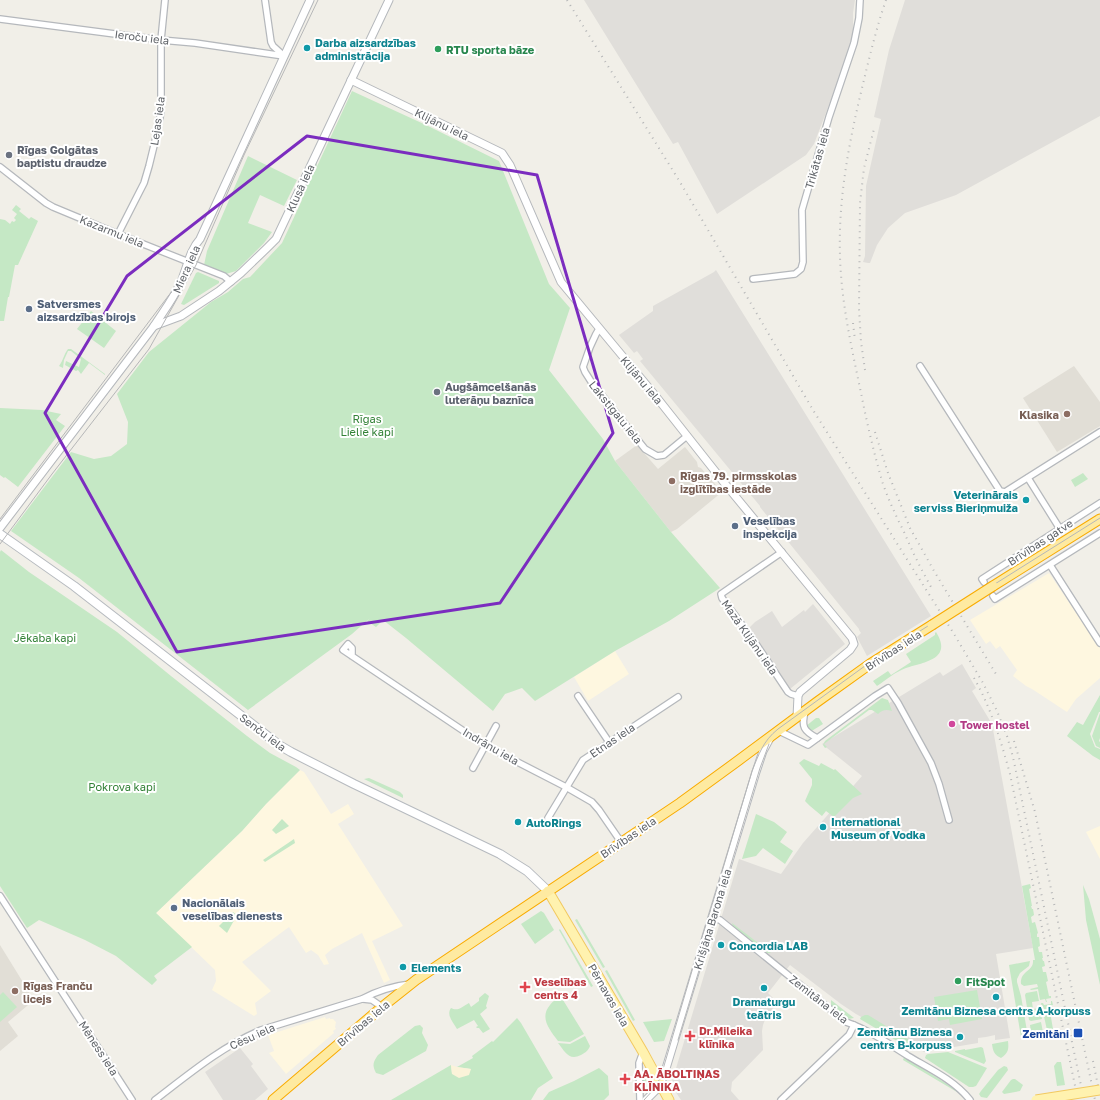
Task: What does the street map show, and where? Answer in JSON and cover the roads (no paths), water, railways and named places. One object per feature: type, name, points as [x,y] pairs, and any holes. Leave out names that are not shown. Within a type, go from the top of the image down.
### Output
[{"type":"highway","name":"Brīvības gatve","points":[[993,586],[1100,519]]},
{"type":"highway","name":"Brīvības iela","points":[[273,1100],[410,984],[680,802],[870,664],[993,586]]},
{"type":"main road","name":"Senču iela","points":[[0,534],[74,586],[279,745],[347,781],[500,854],[527,871],[548,891]]},
{"type":"main road","name":"Pērnavas iela","points":[[548,891],[643,1052],[669,1100]]},
{"type":"main road","points":[[1036,1100],[1100,1090]]},
{"type":"street","name":"Lejas iela","points":[[118,234],[144,183],[156,140],[161,111],[161,40],[165,0]]},
{"type":"street","points":[[265,0],[271,42],[273,46],[284,56]]},
{"type":"street","name":"Miera iela","points":[[0,528],[154,326],[172,299],[178,288],[195,244],[200,239],[310,0]]},
{"type":"street","name":"Klusā iela","points":[[154,326],[180,316],[219,292],[276,239],[389,0]]},
{"type":"street","name":"Trikātas iela","points":[[753,279],[795,274],[801,269],[803,262],[802,210],[829,117],[854,43],[859,18],[860,0]]},
{"type":"street","name":"Ieroču iela","points":[[0,19],[195,43],[284,56]]},
{"type":"street","name":"Klijānu iela","points":[[351,80],[502,153],[510,165],[561,282],[654,394],[854,641],[853,647],[850,650],[800,692],[798,696]]},
{"type":"street","name":"Kazarmu iela","points":[[0,167],[46,202],[118,234],[224,276],[231,282]]},
{"type":"street","name":"Lakstīgalu iela","points":[[599,329],[583,367],[584,372],[645,449],[657,456],[664,455],[687,436]]},
{"type":"street","points":[[920,366],[1000,491],[1005,492],[1100,432]]},
{"type":"street","points":[[1028,478],[1060,529]]},
{"type":"street","name":"Brīvības gatve","points":[[984,582],[982,579],[1100,504]]},
{"type":"street","points":[[993,596],[995,599],[1100,533]]},
{"type":"street","name":"Mazā Klijānu iela","points":[[782,552],[721,594],[722,598],[754,641],[788,692],[798,696]]},
{"type":"street","points":[[1050,565],[1100,643]]},
{"type":"street","name":"Indrānu iela","points":[[352,656],[486,745],[592,802],[621,842]]},
{"type":"street","points":[[776,733],[808,745],[888,688],[898,703],[930,763],[939,784],[948,820]]},
{"type":"street","points":[[578,696],[609,742]]},
{"type":"street","points":[[797,717],[798,696]]},
{"type":"street","name":"Etnas iela","points":[[548,818],[583,760],[678,697]]},
{"type":"street","points":[[805,711],[803,725],[805,731],[817,738]]},
{"type":"street","points":[[473,768],[496,726]]},
{"type":"street","name":"Krišjāņa Barona iela","points":[[646,1100],[660,1084],[672,1051],[756,772],[763,751],[776,733]]},
{"type":"street","name":"Mēness iela","points":[[0,896],[132,1100]]},
{"type":"street","name":"Zemitāna iela","points":[[712,918],[720,920],[846,1022],[862,1028],[946,1078],[959,1087],[970,1100]]},
{"type":"street","name":"Cēsu iela","points":[[155,1100],[212,1056],[245,1037],[261,1030],[372,994],[410,984]]},
{"type":"street","points":[[362,998],[372,1000],[382,1007]]},
{"type":"street","points":[[780,1100],[849,1034],[854,1025]]},
{"type":"street","points":[[640,1100],[639,1063],[643,1052]]},
{"type":"tram line","points":[[0,544],[149,349],[196,265],[244,155],[318,0]]},
{"type":"tram line","points":[[0,519],[184,277]]},
{"type":"tram line","points":[[644,1100],[655,1088],[661,1076],[752,771],[762,748],[769,738],[778,729],[869,663],[1100,518]]},
{"type":"tram line","points":[[678,1040],[760,768],[769,744]]},
{"type":"railway","points":[[567,0],[680,182],[813,410],[954,634],[983,683],[997,711],[1007,736],[1013,757],[1084,1100]]},
{"type":"railway","points":[[886,0],[867,66],[847,158],[841,204],[841,275],[844,305],[852,349],[868,427],[880,473],[885,490],[893,508],[931,587]]},
{"type":"railway","points":[[865,370],[861,342],[859,309],[860,203],[864,168],[874,129]]},
{"type":"railway","points":[[853,323],[855,340]]},
{"type":"railway","points":[[875,432],[888,473],[910,528],[996,674]]},
{"type":"railway","points":[[974,678],[986,701],[1010,774],[1078,1100]]},
{"type":"railway","points":[[1014,741],[1035,812],[1095,1100]]},
{"type":"railway","points":[[1093,1061],[1100,1096]]},
{"type":"place","name":"Darba aizsardzības administrācija","points":[[307,48]]},
{"type":"place","name":"RTU sporta bāze","points":[[438,49]]},
{"type":"place","name":"Rīgas Golgātas baptistu draudze","points":[[9,155]]},
{"type":"place","name":"Satversmes aizsardzības birojs","points":[[29,309]]},
{"type":"place","name":"Augšāmcelšanās luterāņu baznīca","points":[[437,392]]},
{"type":"place","name":"Klasika","points":[[1067,414]]},
{"type":"place","name":"Rīgas 79. pirmsskolas izglītības iestāde","points":[[672,481]]},
{"type":"place","name":"Veterinārais serviss Bieriņmuiža","points":[[1026,500]]},
{"type":"place","name":"Veselības inspekcija","points":[[735,526]]},
{"type":"place","name":"Tower hostel","points":[[952,724]]},
{"type":"place","name":"AutoRings","points":[[518,822]]},
{"type":"place","name":"International Museum of Vodka","points":[[823,827]]},
{"type":"place","name":"Nacionālais veselības dienests","points":[[174,908]]},
{"type":"place","name":"Concordia LAB","points":[[721,945]]},
{"type":"place","name":"Elements","points":[[403,967]]},
{"type":"place","name":"FitSpot","points":[[958,981]]},
{"type":"place","name":"Veselības centrs 4","points":[[525,987]]},
{"type":"place","name":"Dramaturgu teātris","points":[[764,988]]},
{"type":"place","name":"Rīgas Franču licejs","points":[[15,991]]},
{"type":"place","name":"Zemitānu Biznesa centrs A-korpuss","points":[[996,997]]},
{"type":"place","name":"Zemitāni","points":[[1078,1033]]},
{"type":"place","name":"Dr.Mileika klīnika","points":[[690,1036]]},
{"type":"place","name":"Zemitānu Biznesa centrs B-korpuss","points":[[960,1037]]},
{"type":"place","name":"AA. ĀBOLTIŅAS KLĪNIKA","points":[[625,1079]]},
{"type":"park label","name":"Rīgas Lielie kapi","points":[[367,424]]},
{"type":"park label","name":"Jēkaba kapi","points":[[45,637]]},
{"type":"park label","name":"Pokrova kapi","points":[[122,786]]}]
